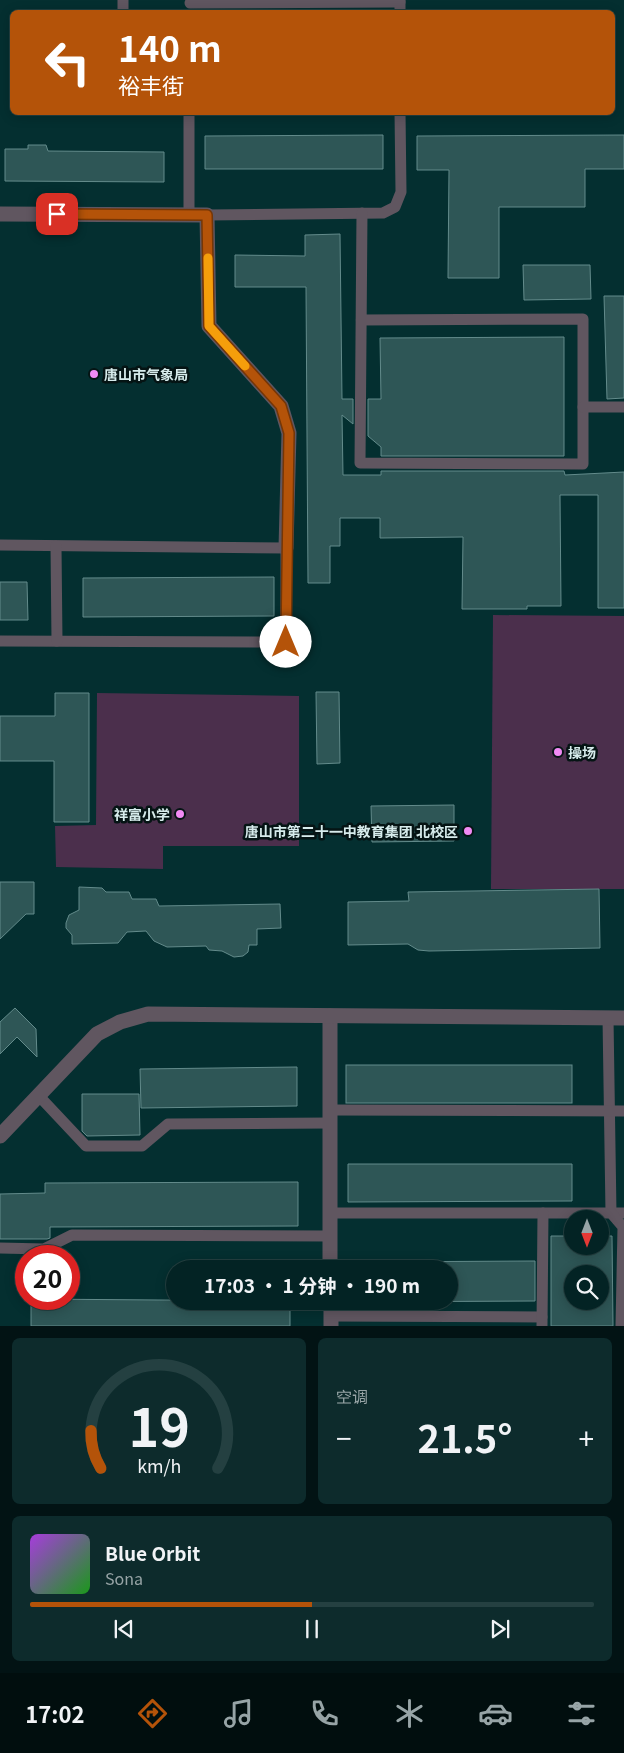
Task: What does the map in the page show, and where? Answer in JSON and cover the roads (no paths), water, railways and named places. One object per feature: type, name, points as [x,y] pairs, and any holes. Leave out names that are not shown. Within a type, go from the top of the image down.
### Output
[{"type":"street","points":[[0,214],[207,215],[209,326],[281,406],[289,433],[286,548]]},
{"type":"street","points":[[0,1136],[97,1034],[120,1022],[148,1014],[624,1018]]},
{"type":"street","points":[[330,1016],[330,1260]]},
{"type":"lane","points":[[190,5],[400,5]]},
{"type":"lane","points":[[189,115],[189,215]]},
{"type":"lane","points":[[207,215],[383,213],[395,207],[402,192],[400,115]]},
{"type":"lane","points":[[361,320],[582,318],[582,464],[360,463],[361,320],[362,213]]},
{"type":"lane","points":[[582,407],[624,407]]},
{"type":"lane","points":[[0,545],[286,548],[286,642],[0,641]]},
{"type":"lane","points":[[56,546],[57,641]]},
{"type":"lane","points":[[608,1018],[611,1213],[622,1228],[622,1325]]},
{"type":"lane","points":[[39,1096],[86,1146],[142,1146],[168,1124],[330,1117],[624,1111]]},
{"type":"lane","points":[[330,1213],[624,1213]]},
{"type":"lane","points":[[330,1314],[542,1321],[542,1213]]},
{"type":"lane","points":[[0,1248],[44,1249],[72,1235],[330,1236]]},
{"type":"place","name":"唐山市气象局","points":[[94,374]]},
{"type":"place","name":"操场","points":[[558,752]]},
{"type":"place","name":"祥富小学","points":[[180,814]]},
{"type":"place","name":"唐山市第二十一中教育集团 北校区","points":[[468,831]]}]
